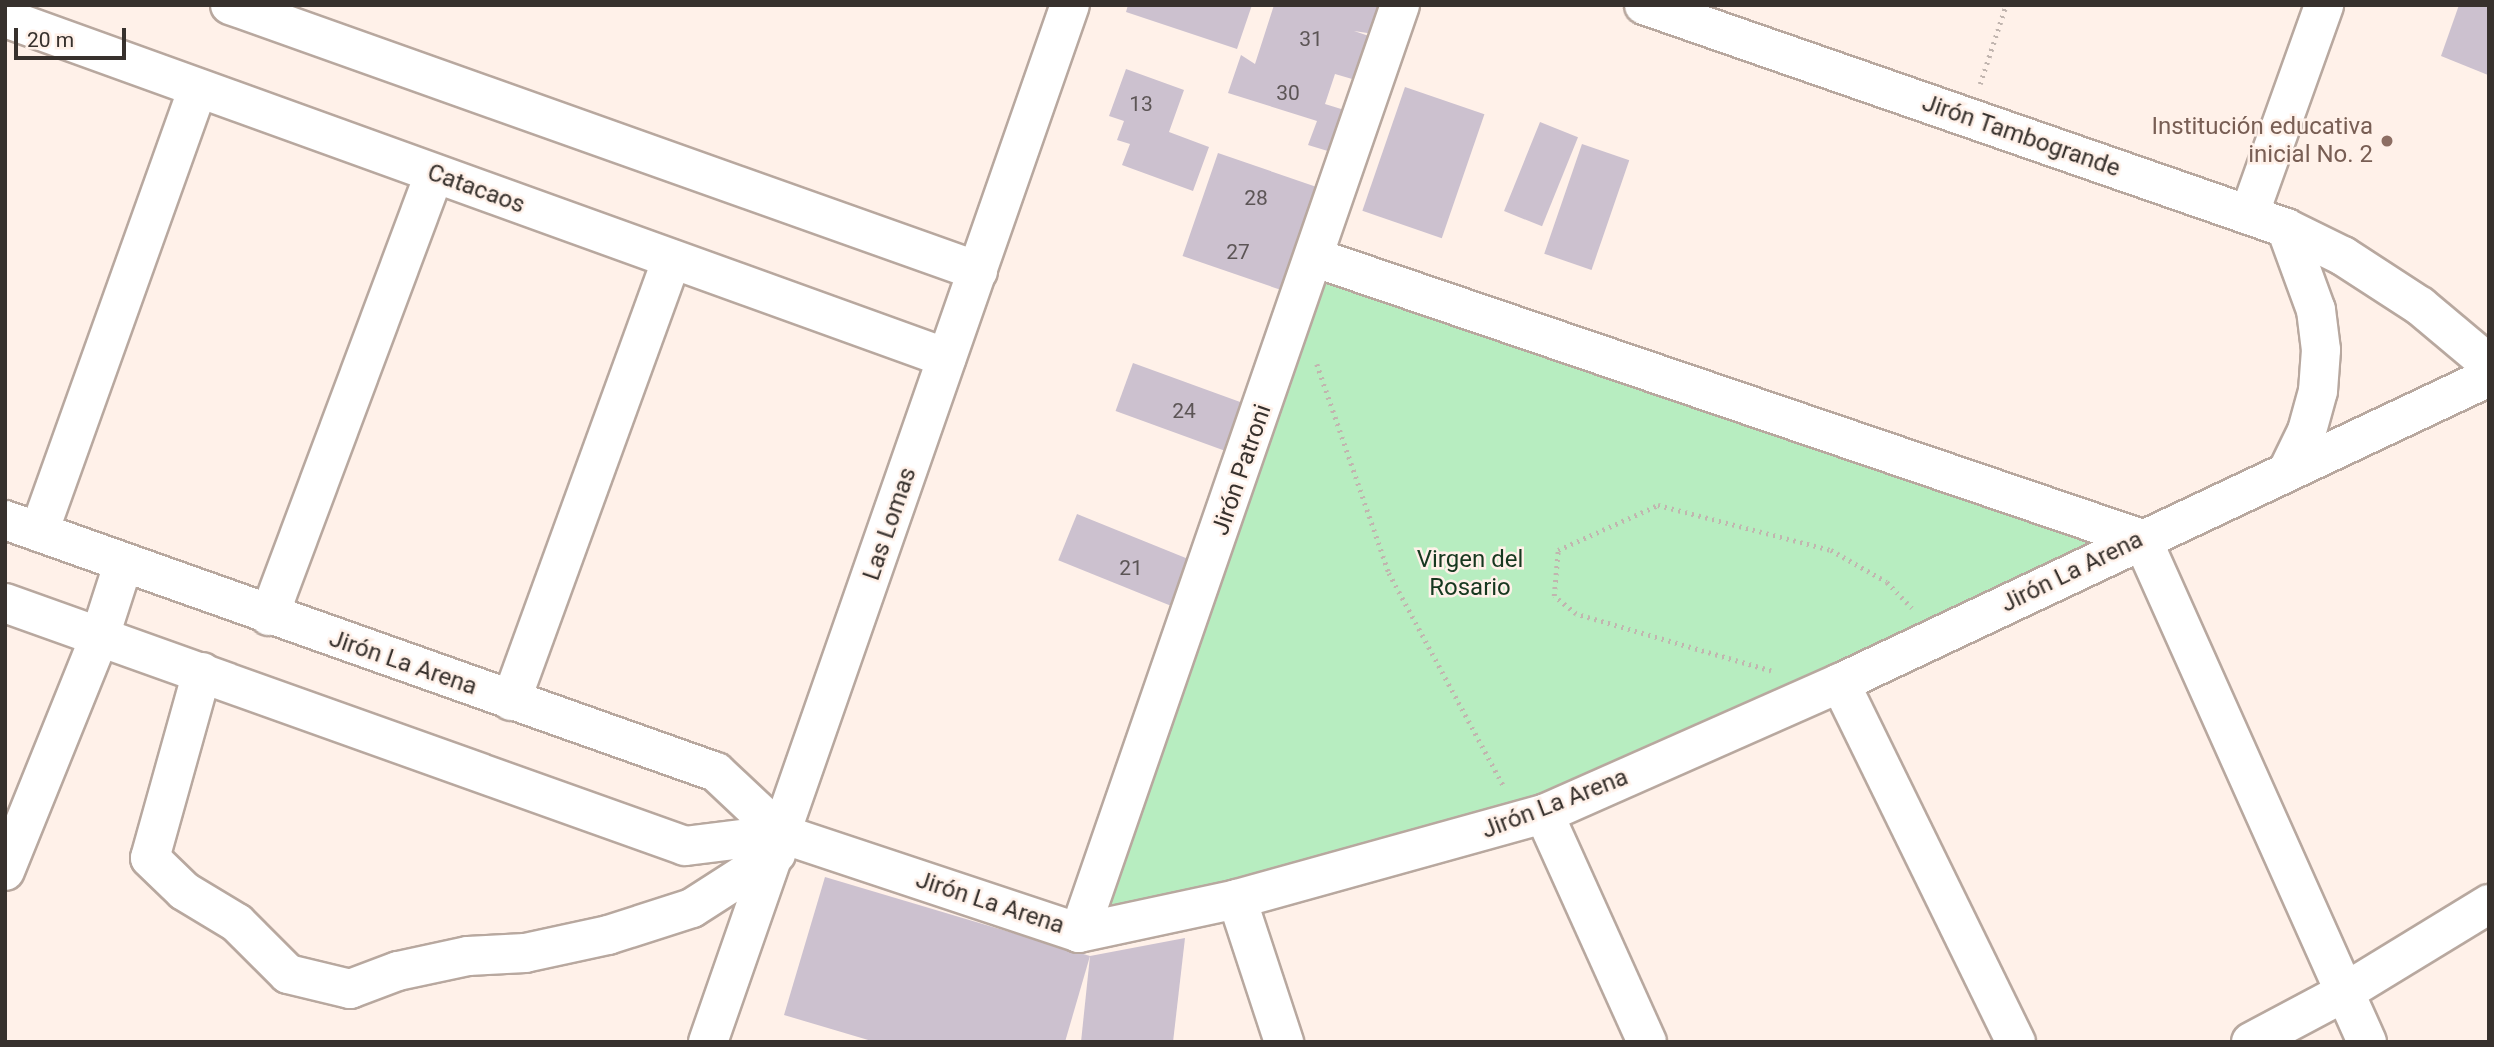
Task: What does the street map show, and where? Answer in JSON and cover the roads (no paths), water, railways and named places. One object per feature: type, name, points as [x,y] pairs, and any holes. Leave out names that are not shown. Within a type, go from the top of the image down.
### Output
[{"type":"street","points":[[230,5],[978,271]]},
{"type":"street","name":"Las Lomas","points":[[709,1042],[1070,5]]},
{"type":"street","name":"Jirón Patroni","points":[[1079,933],[1316,258],[1400,5]]},
{"type":"street","name":"Jirón Tambogrande","points":[[1644,5],[1685,12],[1969,118],[2286,228],[2343,256],[2420,306],[2489,364]]},
{"type":"street","points":[[2249,215],[2324,5]]},
{"type":"street","name":"Catacaos","points":[[5,18],[947,359]]},
{"type":"street","points":[[22,526],[198,89]]},
{"type":"street","points":[[269,616],[434,174]]},
{"type":"street","points":[[2286,228],[2316,310],[2321,351],[2318,391],[2307,431],[2289,468]]},
{"type":"street","points":[[1316,258],[2142,539],[2367,1042]]},
{"type":"street","points":[[511,701],[672,259]]},
{"type":"street","name":"Jirón La Arena","points":[[5,603],[685,846],[779,844],[1079,933],[1237,899],[1533,818],[1840,683],[2289,468],[2489,377]]},
{"type":"street","name":"Jirón La Arena","points":[[22,526],[123,565],[716,772],[779,844]]},
{"type":"street","points":[[5,871],[100,636],[123,565]]},
{"type":"street","points":[[202,672],[150,858],[184,891],[237,923],[288,974],[349,989],[398,971],[444,961],[525,953],[608,935],[692,908],[779,844]]},
{"type":"street","points":[[1840,683],[2016,1042]]},
{"type":"street","points":[[1533,818],[1647,1042]]},
{"type":"street","points":[[1237,899],[1284,1042]]},
{"type":"street","points":[[2251,1042],[2345,992],[2489,904]]},
{"type":"place","name":"Institución educativa inicial No. 2","points":[[2387,141]]},
{"type":"park label","name":"Virgen del Rosario","points":[[1470,574]]}]
